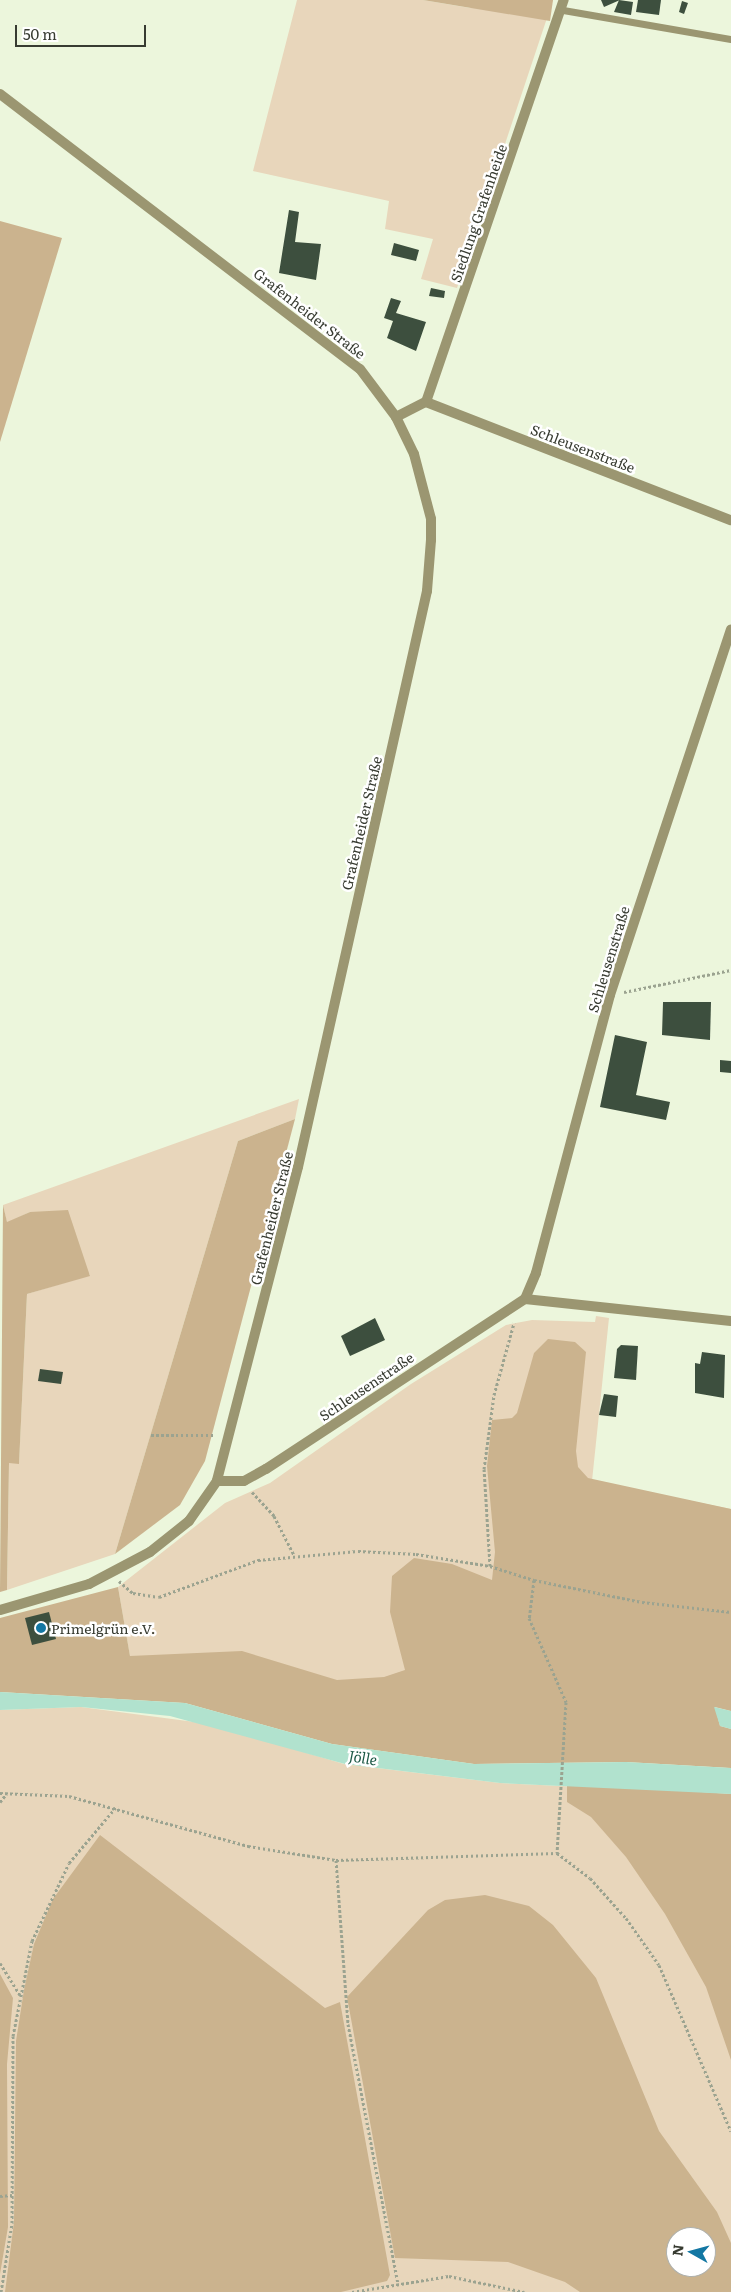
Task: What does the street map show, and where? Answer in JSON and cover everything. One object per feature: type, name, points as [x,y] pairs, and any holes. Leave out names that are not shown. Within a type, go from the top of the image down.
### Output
[{"type":"street","name":"Siedlung Grafenheide","points":[[426,402],[563,5]]},
{"type":"street","name":"Grafenheider Straße","points":[[0,94],[346,357],[396,417],[414,454],[431,519],[427,591],[298,1167],[217,1482],[189,1521],[111,1575],[0,1610]]},
{"type":"street","points":[[396,417],[426,402]]},
{"type":"street","name":"Schleusenstraße","points":[[426,402],[731,520]]},
{"type":"street","name":"Schleusenstraße","points":[[244,1481],[525,1299],[536,1273],[610,995],[731,630]]},
{"type":"street","points":[[525,1299],[731,1321]]},
{"type":"street","points":[[217,1482],[244,1481]]},
{"type":"lane","points":[[563,5],[731,39]]},
{"type":"path","points":[[610,995],[731,970]]},
{"type":"path","points":[[490,1566],[484,1469],[489,1426],[513,1327],[525,1299]]},
{"type":"path","points":[[151,1435],[201,1437],[231,1433]]},
{"type":"path","points":[[244,1481],[274,1516],[294,1555]]},
{"type":"path","points":[[111,1575],[133,1593],[159,1597],[258,1560],[294,1555],[416,1554],[490,1566],[534,1580],[642,1602],[731,1612]]},
{"type":"path","points":[[534,1580],[529,1618],[566,1702],[557,1853]]},
{"type":"path","points":[[0,1802],[8,1792]]},
{"type":"path","points":[[0,1793],[40,1792],[117,1806],[248,1846],[336,1860],[557,1853],[590,1878],[626,1918],[659,1966],[731,2131]]},
{"type":"path","points":[[1,2292],[12,2195],[13,2036],[32,1941],[52,1892],[69,1863],[117,1806]]},
{"type":"path","points":[[336,1860],[348,2024],[398,2283]]},
{"type":"path","points":[[0,1963],[21,1995]]},
{"type":"path","points":[[0,2196],[12,2195]]},
{"type":"path","points":[[352,2292],[449,2276],[524,2292]]},
{"type":"shaded area","points":[[297,0],[423,0],[470,8],[553,0],[457,288],[421,279],[433,239],[385,229],[389,201],[253,171]]},
{"type":"shaded area","points":[[423,0],[553,0],[550,21]]},
{"type":"shaded area","points":[[0,221],[62,238],[0,442]]},
{"type":"shaded area","points":[[299,1099],[295,1119],[238,1141],[115,1554],[7,1590],[9,1463],[19,1463],[27,1294],[90,1275],[30,1212],[7,1223],[3,1205]]},
{"type":"shaded area","points":[[295,1119],[205,1461],[180,1505],[115,1554],[238,1141]]},
{"type":"shaded area","points":[[3,1205],[7,1222],[30,1212],[68,1210],[90,1276],[27,1294],[19,1464],[9,1463],[7,1590],[0,1592]]},
{"type":"shaded area","points":[[596,1316],[609,1318],[592,1481],[731,1509],[731,1711],[715,1707],[720,1726],[731,1729],[731,1768],[137,1697],[118,1587],[225,1503],[270,1483],[411,1384],[506,1325],[532,1320],[595,1322]]},
{"type":"shaded area","points":[[548,1339],[575,1342],[586,1352],[576,1451],[578,1467],[588,1478],[731,1509],[731,1711],[715,1707],[720,1726],[731,1729],[731,1768],[626,1762],[474,1764],[332,1744],[185,1703],[0,1692],[0,1618],[118,1587],[130,1656],[242,1651],[337,1680],[384,1677],[405,1670],[390,1612],[392,1576],[414,1558],[452,1564],[492,1580],[495,1552],[487,1466],[492,1420],[512,1418],[517,1413],[534,1353]]},
{"type":"shaded area","points":[[81,1707],[210,1724],[344,1764],[500,1783],[731,1794],[731,2292],[0,2292],[0,1710]]},
{"type":"shaded area","points":[[567,1783],[731,1794],[731,2060],[706,1987],[665,1914],[626,1857],[591,1817],[567,1802]]},
{"type":"shaded area","points":[[100,1835],[325,2008],[340,2002],[390,2275],[387,2281],[341,2292],[5,2292],[14,2222],[16,2041],[24,1990],[34,1944],[53,1899]]},
{"type":"shaded area","points":[[485,1895],[529,1906],[553,1925],[596,1978],[659,2131],[717,2212],[731,2243],[731,2292],[580,2292],[565,2282],[508,2262],[395,2258],[347,1997],[428,1910],[445,1900]]},
{"type":"shaded area","points":[[0,1974],[13,1998],[7,2064],[8,2227],[0,2274]]},
{"type":"water","name":"Jölle","points":[[0,1692],[185,1703],[332,1744],[474,1764],[626,1762],[731,1768],[731,1794],[500,1783],[345,1764],[170,1716],[81,1707],[0,1710]]},
{"type":"water","points":[[714,1707],[731,1711],[731,1729],[720,1726]]},
{"type":"building","points":[[601,0],[620,0],[604,7]]},
{"type":"building","points":[[619,0],[633,2],[631,15],[614,12]]},
{"type":"building","points":[[638,0],[661,0],[659,15],[636,12]]},
{"type":"building","points":[[682,1],[688,3],[684,14],[679,12]]},
{"type":"building","points":[[289,210],[299,212],[295,242],[321,244],[316,280],[279,273]]},
{"type":"building","points":[[394,243],[419,250],[416,261],[391,255]]},
{"type":"building","points":[[431,288],[445,291],[444,298],[429,296]]},
{"type":"building","points":[[391,298],[401,301],[396,313],[426,322],[416,351],[387,338],[393,321],[384,318]]},
{"type":"building","points":[[663,1002],[711,1002],[710,1040],[662,1035]]},
{"type":"building","points":[[615,1035],[647,1042],[636,1095],[670,1102],[666,1120],[600,1107]]},
{"type":"building","points":[[720,1060],[731,1061],[731,1073],[720,1072]]},
{"type":"building","points":[[375,1318],[385,1340],[350,1356],[341,1336]]},
{"type":"building","points":[[621,1345],[638,1346],[636,1380],[614,1378],[617,1349]]},
{"type":"building","points":[[702,1352],[725,1355],[724,1398],[695,1393],[695,1363],[700,1364]]},
{"type":"building","points":[[40,1369],[63,1372],[61,1384],[38,1381]]},
{"type":"building","points":[[604,1394],[618,1396],[616,1417],[599,1415]]},
{"type":"building","name":"Primelgrün e.V.","points":[[49,1612],[56,1639],[32,1645],[25,1618]]},
{"type":"place","name":"Primelgrün e.V.","points":[[41,1628]]}]
